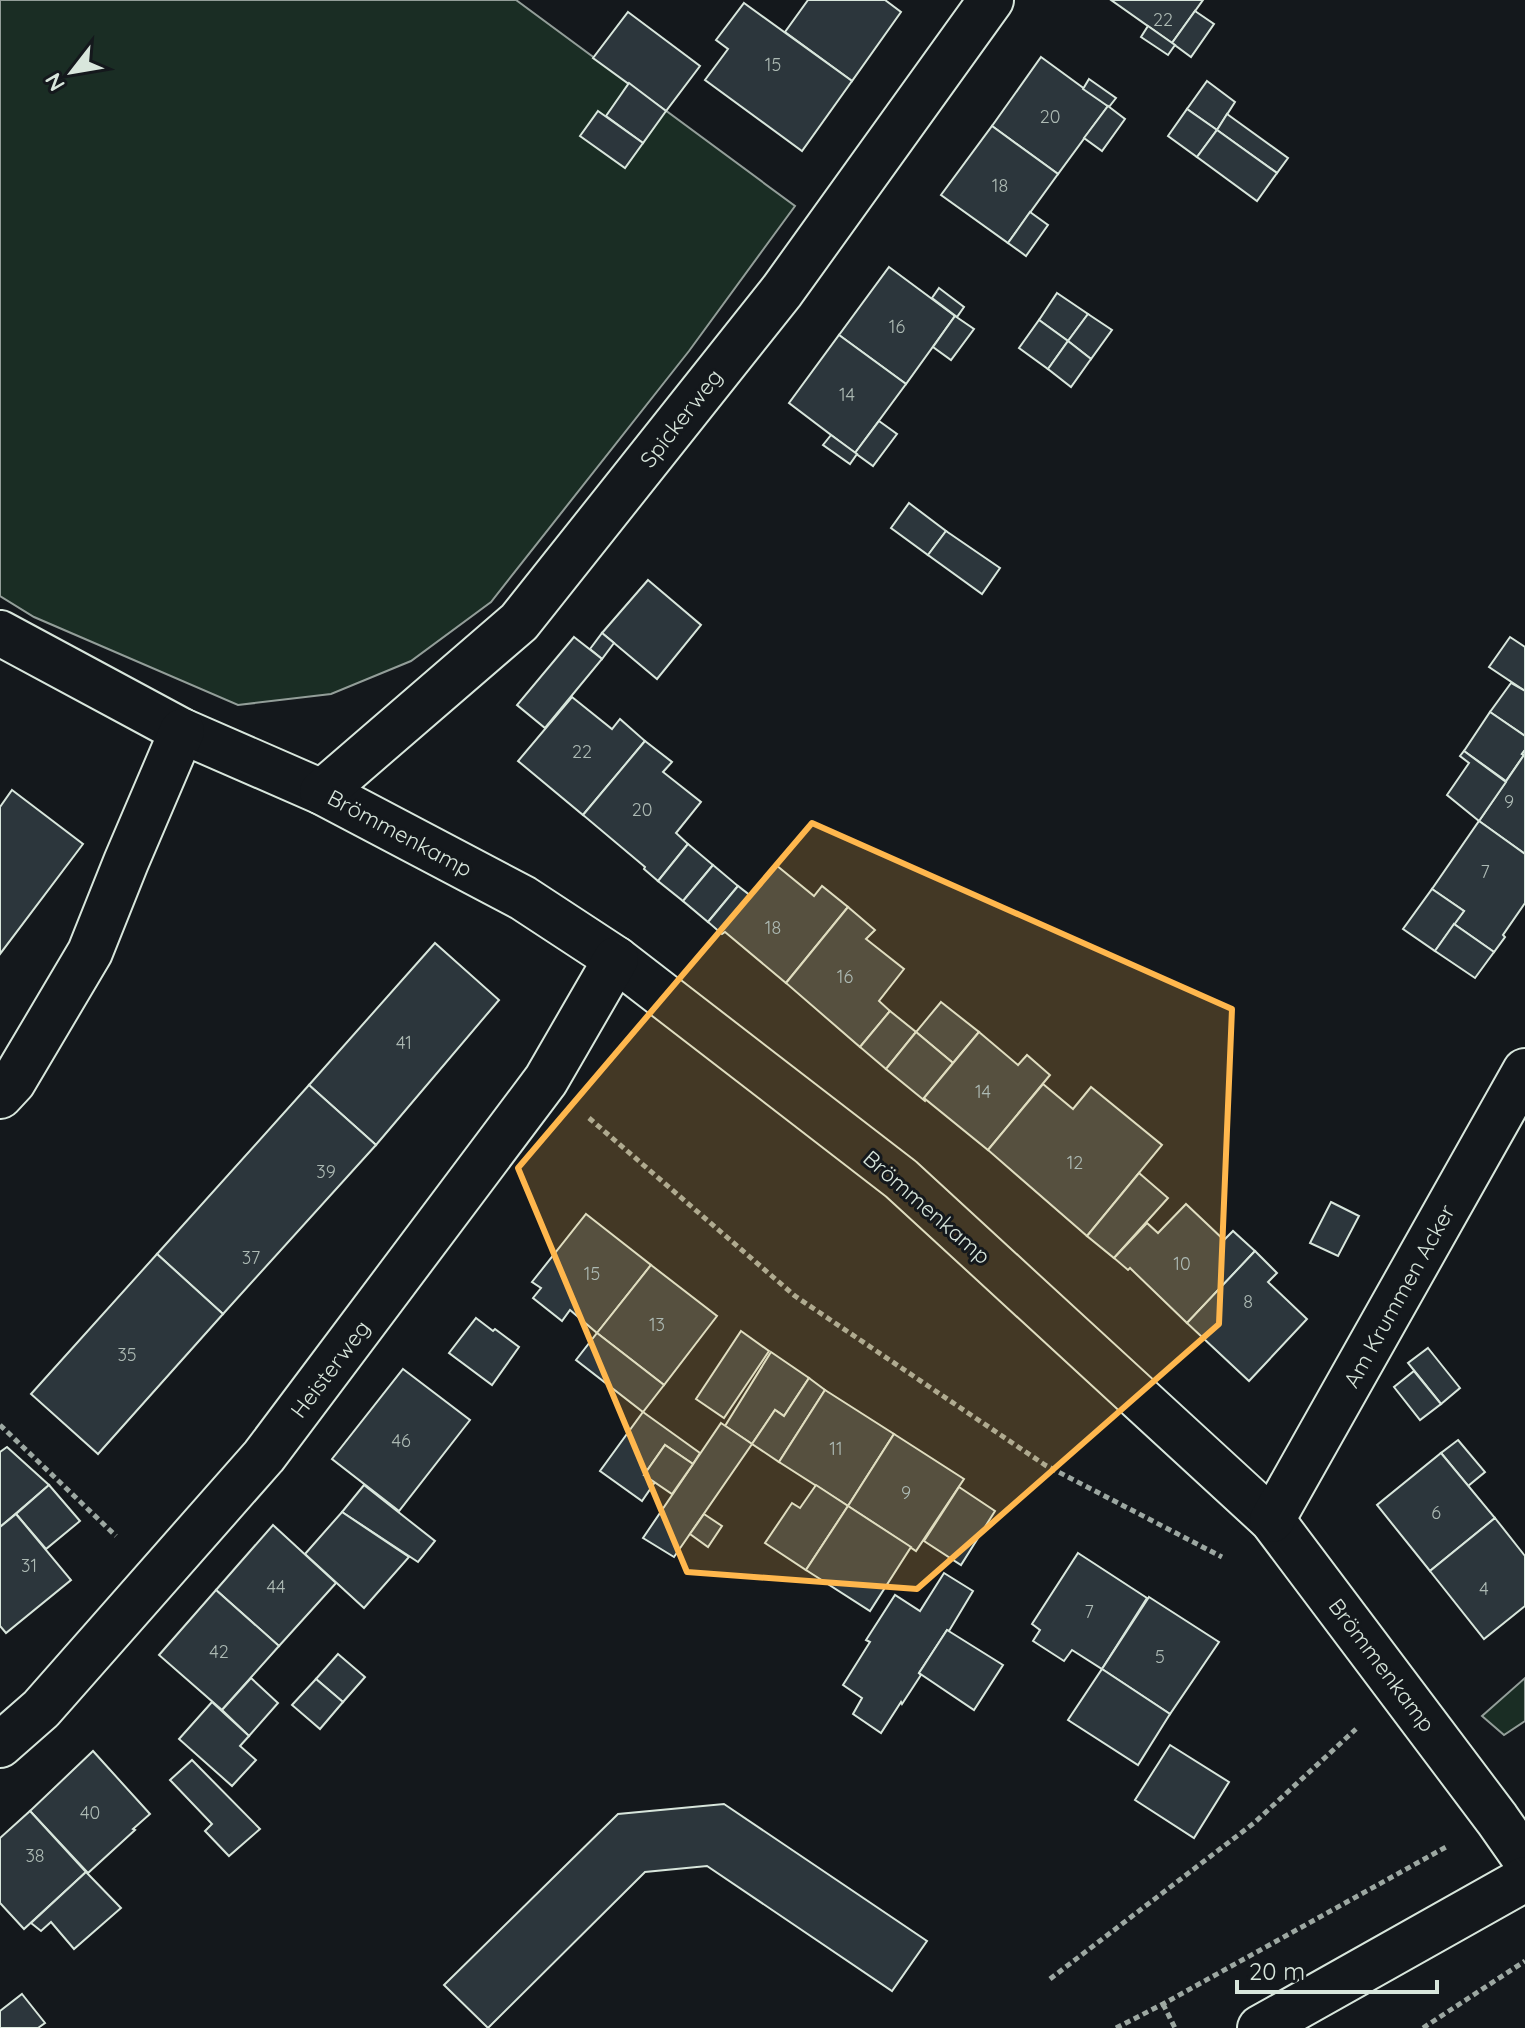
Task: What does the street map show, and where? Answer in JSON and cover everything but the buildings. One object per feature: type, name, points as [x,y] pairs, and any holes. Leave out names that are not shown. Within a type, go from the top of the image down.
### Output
[{"type":"street","name":"Spickerweg","points":[[322,792],[519,622],[782,291],[991,0]]},
{"type":"street","name":"Brömmenkamp","points":[[0,633],[182,731],[322,792],[523,898],[616,959],[901,1179],[1272,1520],[1525,1859]]},
{"type":"street","points":[[0,1096],[13,1082],[90,952],[182,731]]},
{"type":"street","name":"Heisterweg","points":[[0,1745],[41,1709],[264,1456],[546,1080],[616,959]]},
{"type":"street","name":"Am Krummen Acker","points":[[1272,1520],[1525,1071]]},
{"type":"street","points":[[1260,2028],[1525,1879]]},
{"type":"path","points":[[546,1080],[795,1296],[1045,1465],[1225,1558]]},
{"type":"path","points":[[0,1425],[158,1575]]},
{"type":"path","points":[[1050,1979],[1254,1823],[1399,1688]]},
{"type":"path","points":[[1116,2028],[1497,1819]]},
{"type":"path","points":[[1423,2028],[1525,1961]]},
{"type":"path","points":[[1163,2004],[1175,2028]]},
{"type":"highlighted area","points":[[812,823],[1232,1009],[1219,1324],[917,1589],[687,1572],[518,1168]]},
{"type":"green space","points":[[0,0],[516,0],[795,206],[689,351],[491,602],[411,661],[331,694],[238,705],[34,617],[0,596]]},
{"type":"green space","points":[[1525,1678],[1525,1721],[1504,1735],[1482,1716]]}]
